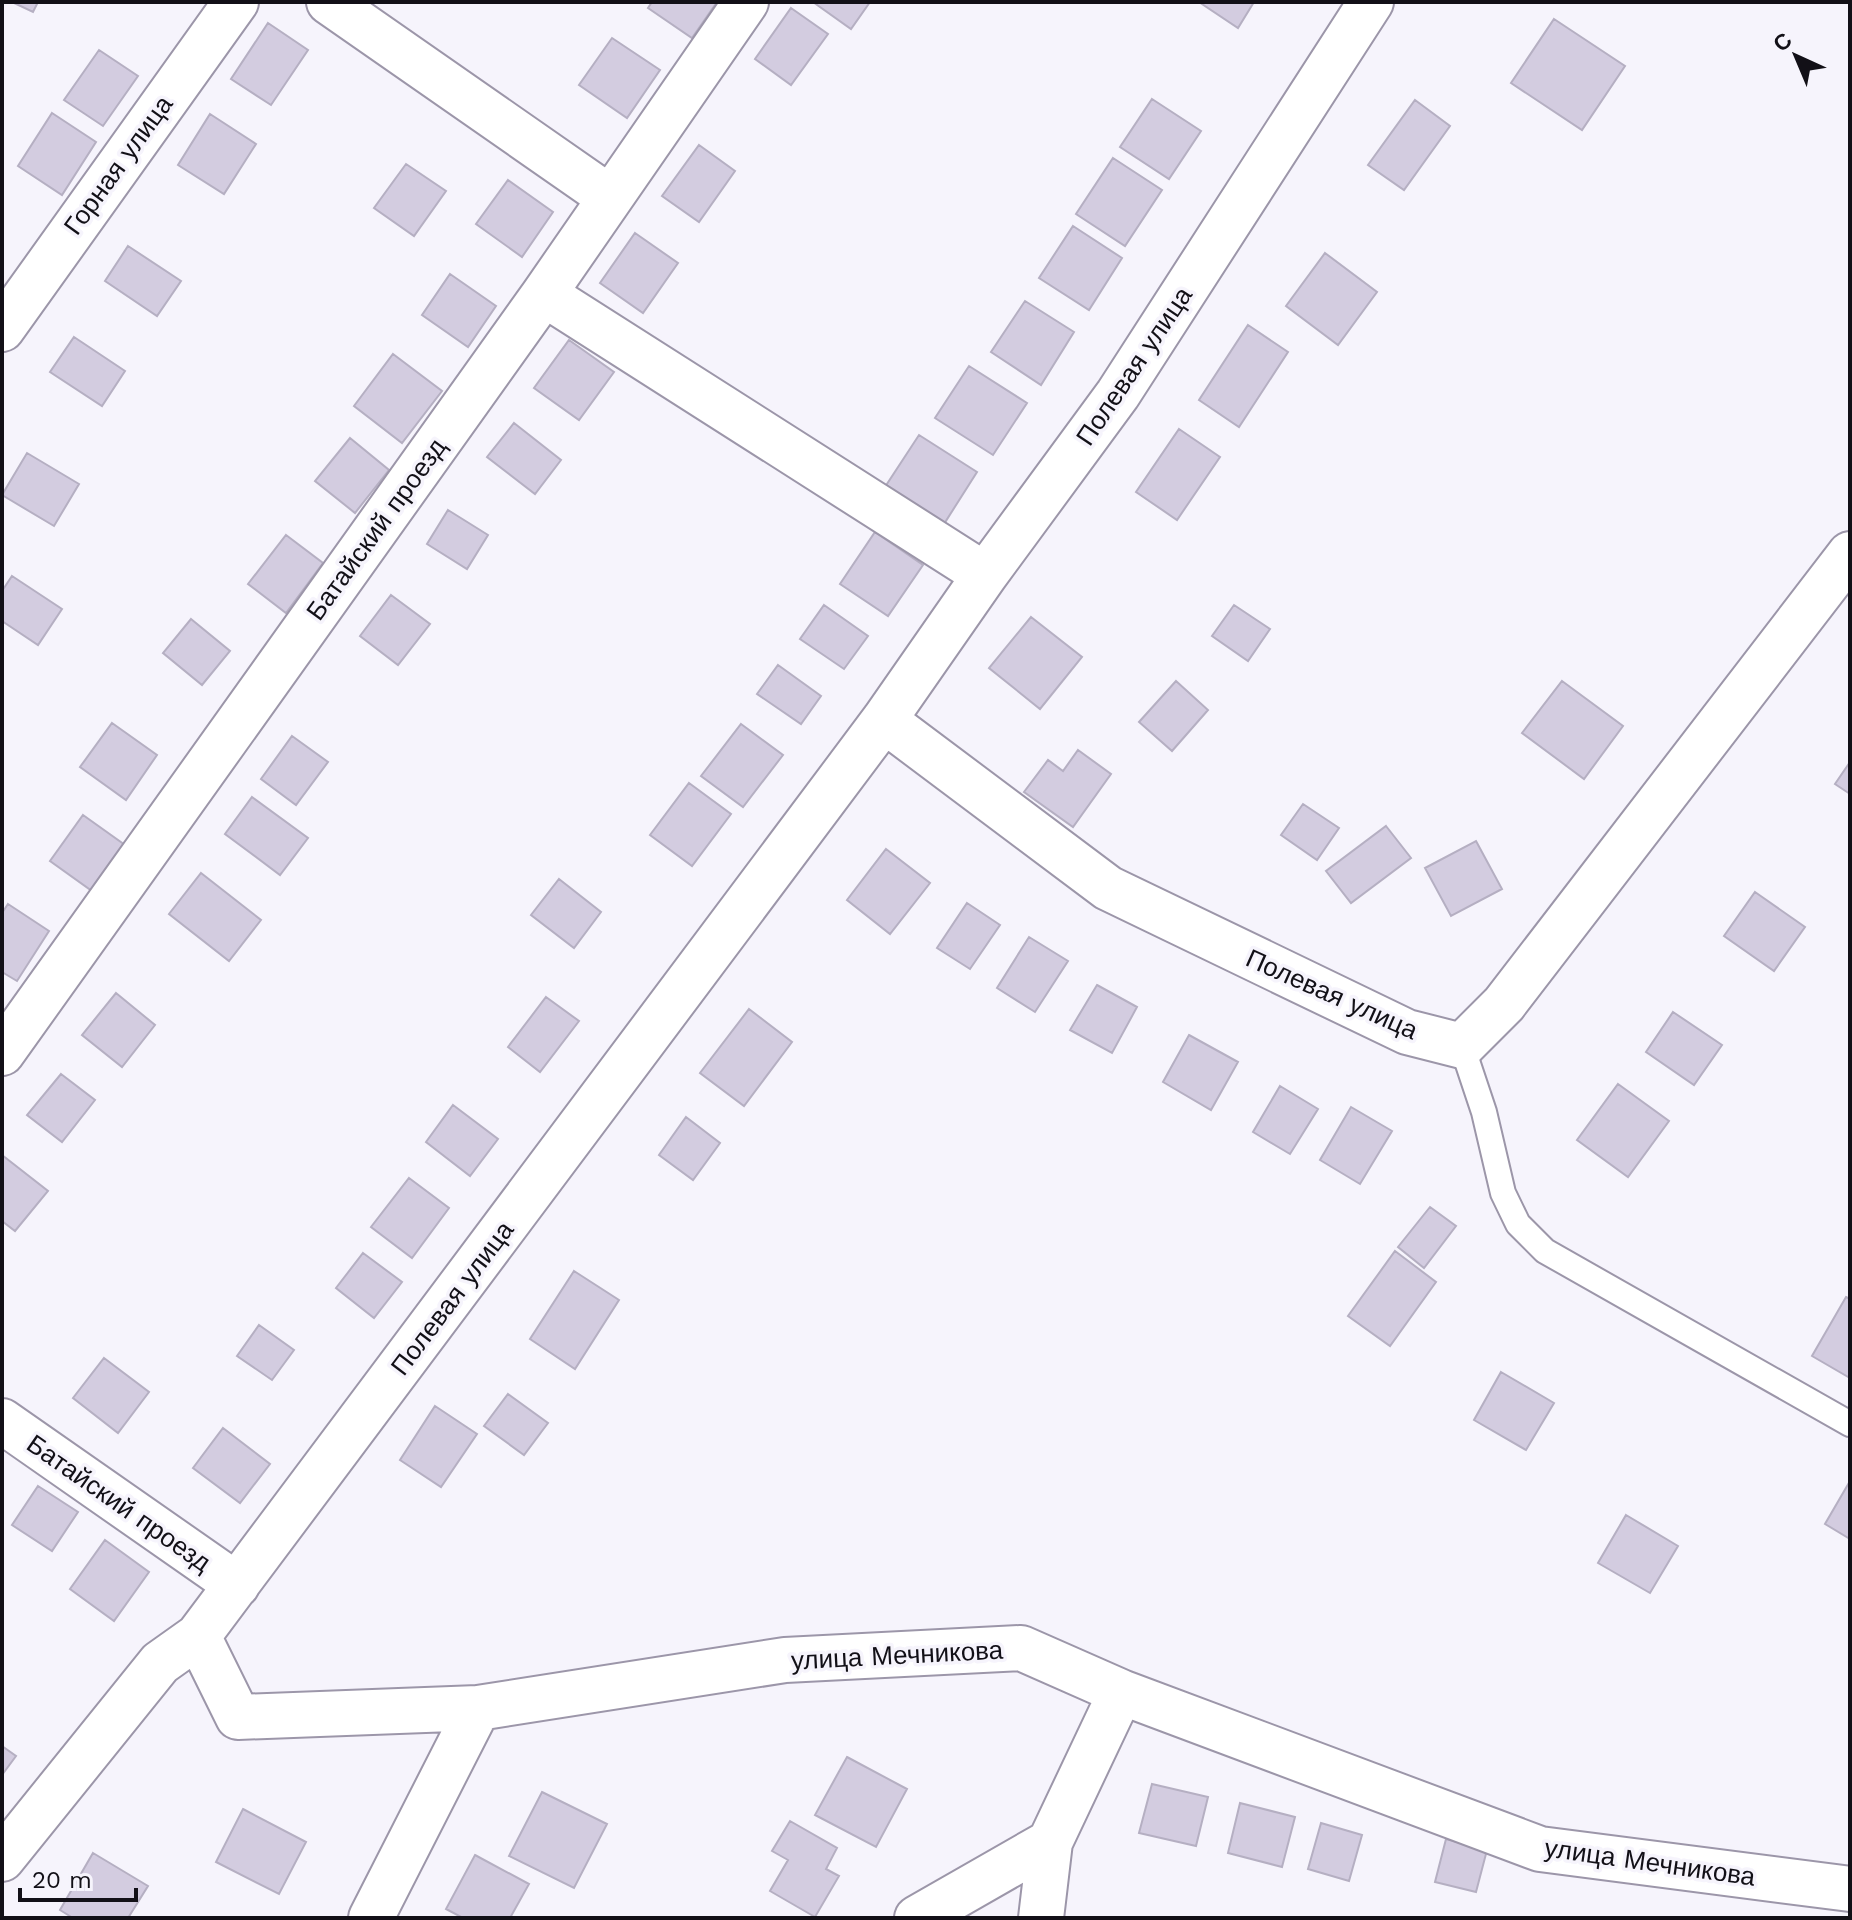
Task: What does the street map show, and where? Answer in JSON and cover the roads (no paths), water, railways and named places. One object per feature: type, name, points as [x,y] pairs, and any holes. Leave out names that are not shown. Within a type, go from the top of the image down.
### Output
[{"type":"street","name":"Горная улица","points":[[2,329],[236,2]]},
{"type":"street","points":[[329,2],[609,197]]},
{"type":"street","name":"Батайский проезд","points":[[2,1053],[544,294],[746,2]]},
{"type":"street","name":"Полевая улица","points":[[2,1859],[160,1663],[198,1636],[884,720],[985,575],[1118,394],[1371,2]]},
{"type":"street","points":[[544,294],[985,575]]},
{"type":"street","points":[[1462,1046],[1504,1004],[1850,554]]},
{"type":"street","name":"Полевая улица","points":[[884,720],[1108,888],[1407,1032],[1462,1046]]},
{"type":"street","name":"Батайский проезд","points":[[2,1421],[237,1585]]},
{"type":"street","name":"улица Мечникова","points":[[198,1636],[238,1717],[478,1708],[785,1660],[1021,1648],[1121,1692],[1540,1849],[1850,1889]]},
{"type":"street","points":[[1041,1918],[1050,1842],[1121,1692]]},
{"type":"street","points":[[371,1918],[478,1708]]},
{"type":"street","points":[[917,1918],[1050,1842]]},
{"type":"lane","points":[[1462,1046],[1484,1112],[1503,1193],[1518,1224],[1545,1251],[1850,1424]]}]
